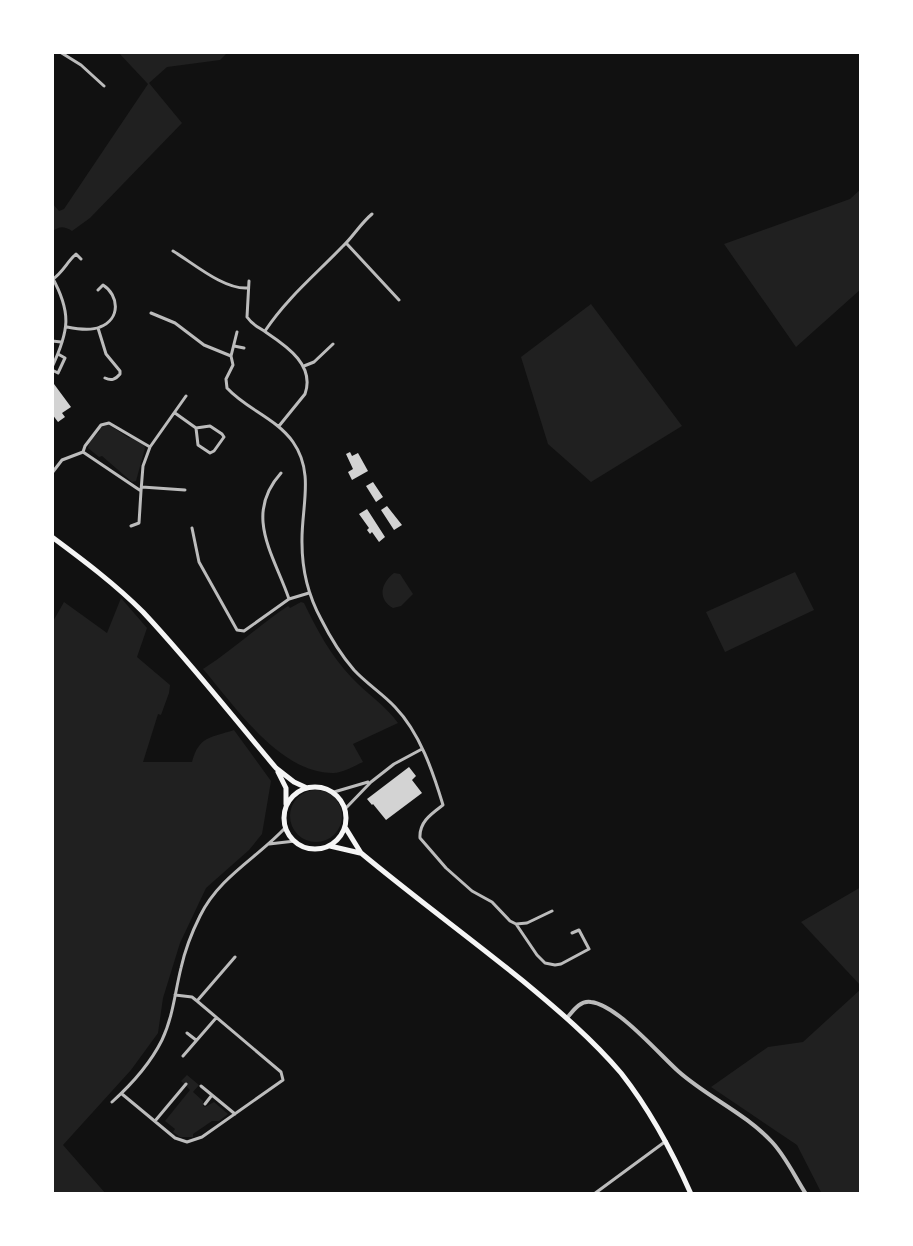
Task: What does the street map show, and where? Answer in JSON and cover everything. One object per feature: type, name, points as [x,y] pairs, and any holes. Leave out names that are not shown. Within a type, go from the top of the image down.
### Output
[{"type":"main road","points":[[52,537],[143,612],[276,768],[307,788]]},
{"type":"main road","points":[[276,768],[286,788],[285,828],[295,841],[311,849],[320,849],[330,846],[345,827],[345,809],[334,792],[318,787],[307,788],[295,794],[286,805]]},
{"type":"main road","points":[[345,827],[361,853],[567,1018],[619,1072],[652,1116],[691,1194]]},
{"type":"main road","points":[[330,846],[361,853]]},
{"type":"street","points":[[60,52],[81,65],[104,86]]},
{"type":"street","points":[[265,331],[276,315],[372,214]]},
{"type":"street","points":[[346,244],[399,300]]},
{"type":"street","points":[[173,251],[224,283],[241,289],[248,288]]},
{"type":"street","points":[[58,354],[65,358],[58,373],[52,369],[67,327],[65,308],[53,278],[63,272],[76,254],[81,259]]},
{"type":"street","points":[[249,281],[247,317],[254,326],[288,349],[304,366],[307,382],[305,394],[279,426]]},
{"type":"street","points":[[67,327],[98,328],[112,318],[116,307],[114,295],[103,285],[98,290]]},
{"type":"street","points":[[151,313],[168,320],[204,345],[231,356]]},
{"type":"street","points":[[163,329],[168,320]]},
{"type":"street","points":[[98,328],[106,354],[120,371],[114,379],[105,378]]},
{"type":"street","points":[[237,332],[231,356],[233,365],[226,379],[227,388],[279,426],[296,445],[302,458],[307,477],[303,565],[316,612],[355,671],[395,706],[405,719],[434,776],[443,805],[425,820],[419,832],[420,838],[446,868],[516,924],[537,955],[549,965],[561,964],[589,949],[579,930],[572,933]]},
{"type":"street","points":[[52,341],[61,342]]},
{"type":"street","points":[[304,366],[314,362],[333,344]]},
{"type":"street","points":[[234,346],[244,348]]},
{"type":"street","points":[[131,526],[139,523],[143,466],[150,447],[186,396]]},
{"type":"street","points":[[175,413],[196,428],[210,426],[224,437],[210,453],[198,445],[196,428]]},
{"type":"street","points":[[83,452],[105,423],[150,447]]},
{"type":"street","points":[[52,473],[62,460],[83,452]]},
{"type":"street","points":[[83,452],[141,489],[185,490]]},
{"type":"street","points":[[281,473],[269,489],[262,518],[265,539],[289,599]]},
{"type":"street","points":[[192,528],[199,562],[237,630],[244,631],[289,599],[309,593]]},
{"type":"street","points":[[345,809],[394,764],[422,749]]},
{"type":"street","points":[[334,792],[371,782]]},
{"type":"street","points":[[112,1102],[142,1072],[163,1038],[187,946],[213,894],[285,828]]},
{"type":"street","points":[[269,844],[295,841]]},
{"type":"street","points":[[516,924],[527,923],[552,911]]},
{"type":"street","points":[[197,1001],[235,957]]},
{"type":"street","points":[[122,1094],[175,1138],[187,1142],[202,1137],[281,1084],[284,1078],[281,1072],[197,1001],[192,997],[175,995]]},
{"type":"street","points":[[567,1018],[577,1006],[588,1002],[616,1014],[680,1072],[769,1139],[806,1194]]},
{"type":"street","points":[[183,1056],[216,1018]]},
{"type":"street","points":[[187,1033],[196,1040]]},
{"type":"street","points":[[155,1121],[186,1084]]},
{"type":"street","points":[[201,1086],[235,1114]]},
{"type":"street","points":[[205,1104],[212,1095]]},
{"type":"street","points":[[594,1194],[666,1141]]},
{"type":"shaded area","points":[[118,52],[228,52],[220,60],[167,67],[149,83],[182,123],[90,218],[72,231],[62,227],[52,232],[52,203],[59,211],[64,209],[148,84]]},
{"type":"shaded area","points":[[861,189],[861,289],[796,347],[724,244],[850,199]]},
{"type":"shaded area","points":[[591,304],[682,426],[591,482],[548,444],[521,357]]},
{"type":"shaded area","points":[[109,425],[144,445],[136,481],[132,482],[88,448],[99,429]]},
{"type":"shaded area","points":[[795,572],[814,610],[725,652],[706,612]]},
{"type":"shaded area","points":[[394,573],[400,574],[413,594],[401,606],[393,608],[385,600],[383,591],[386,581]]},
{"type":"shaded area","points":[[121,598],[147,628],[137,657],[170,685],[143,762],[192,762],[202,743],[234,730],[271,781],[262,834],[249,850],[206,888],[180,943],[163,998],[158,1033],[131,1070],[63,1145],[106,1194],[52,1194],[52,623],[64,602],[107,633]]},
{"type":"shaded area","points":[[301,602],[344,670],[398,723],[353,744],[363,762],[341,772],[313,770],[277,750],[244,718],[203,669],[288,606],[290,608]]},
{"type":"shaded area","points":[[316,790],[335,797],[342,816],[335,835],[316,842],[297,835],[290,816],[297,797]]},
{"type":"shaded area","points":[[861,887],[861,986],[801,922]]},
{"type":"shaded area","points":[[861,989],[861,1194],[822,1194],[797,1145],[711,1087],[768,1047],[803,1042]]},
{"type":"shaded area","points":[[187,1075],[199,1085],[193,1092],[203,1101],[203,1106],[214,1102],[228,1114],[219,1121],[212,1121],[193,1137],[180,1137],[165,1121],[190,1090],[181,1081]]},
{"type":"building","points":[[54,384],[71,407],[62,413],[65,417],[58,422],[52,414]]},
{"type":"building","points":[[350,452],[352,456],[358,453],[368,471],[352,480],[348,472],[353,469],[346,454]]},
{"type":"building","points":[[373,482],[383,497],[376,502],[366,486]]},
{"type":"building","points":[[387,506],[402,525],[394,530],[381,510]]},
{"type":"building","points":[[367,509],[385,537],[379,542],[367,530],[369,528],[359,514]]},
{"type":"building","points":[[409,767],[416,776],[412,780],[422,793],[386,820],[367,799]]}]
